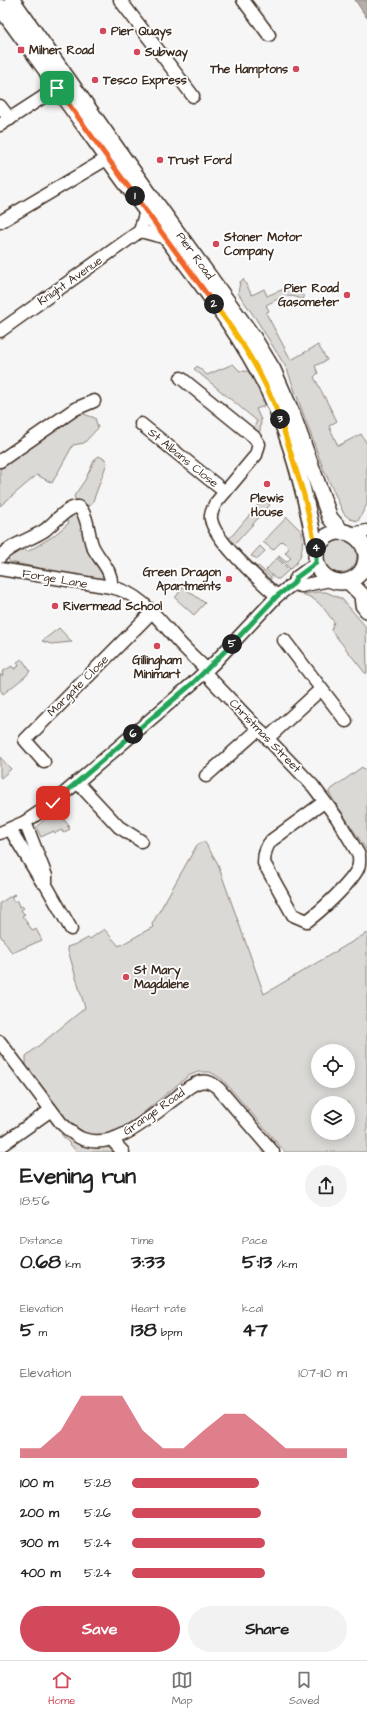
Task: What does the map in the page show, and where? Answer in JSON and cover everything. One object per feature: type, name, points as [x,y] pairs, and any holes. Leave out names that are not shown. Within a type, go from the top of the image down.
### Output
[{"type":"main road","name":"Pier Road","points":[[12,0],[124,159],[253,337],[273,370],[292,414],[330,518],[347,533]]},
{"type":"main road","name":"Pier Road","points":[[0,7],[238,337],[256,366],[271,396],[298,474],[311,521],[316,556]]},
{"type":"main road","points":[[339,581],[359,574],[362,570],[366,556],[360,542],[347,533],[331,534],[322,540],[316,556],[319,570],[339,581],[354,600],[365,608]]},
{"type":"street","points":[[120,0],[193,96]]},
{"type":"street","points":[[243,0],[269,35]]},
{"type":"street","points":[[0,106],[5,122],[57,88]]},
{"type":"street","points":[[0,222],[108,158]]},
{"type":"street","points":[[146,211],[140,231],[159,236],[163,233]]},
{"type":"street","name":"Knight Avenue","points":[[0,331],[140,231]]},
{"type":"street","name":"St Albans Close","points":[[181,378],[254,437],[259,444],[256,455],[215,504],[212,510],[211,519],[215,530],[234,554],[277,596]]},
{"type":"street","points":[[0,461],[75,409],[94,401]]},
{"type":"street","name":"St Albans Close","points":[[141,424],[225,492]]},
{"type":"street","points":[[0,557],[8,550],[41,533],[70,508],[77,507],[81,509],[84,514],[88,534],[94,549],[110,574],[111,587]]},
{"type":"street","points":[[347,533],[367,531]]},
{"type":"street","points":[[71,929],[46,885],[41,881],[5,831],[25,822],[53,803],[206,671],[277,596],[293,584],[297,577],[316,556]]},
{"type":"street","name":"Forge Lane","points":[[0,569],[111,587],[131,595],[164,624],[177,641],[206,671]]},
{"type":"street","points":[[293,584],[301,586],[339,581]]},
{"type":"street","name":"Margate Close","points":[[44,762],[25,740],[152,612]]},
{"type":"street","points":[[284,640],[346,721]]},
{"type":"street","name":"Christmas Street","points":[[206,671],[313,786],[356,848],[360,862],[358,868],[348,882],[324,908],[307,920],[293,915],[264,863],[264,857],[268,845],[272,840],[324,802]]},
{"type":"street","points":[[268,738],[321,689]]},
{"type":"street","points":[[206,776],[259,729]]},
{"type":"street","points":[[77,782],[119,827],[141,841]]},
{"type":"street","points":[[25,822],[46,876],[46,885]]},
{"type":"street","name":"Grange Road","points":[[0,1042],[51,1110],[71,1132],[82,1139],[94,1142],[112,1140],[130,1131],[192,1085],[204,1082],[213,1084],[219,1089],[273,1152]]},
{"type":"street","points":[[0,1146],[51,1110]]},
{"type":"street","points":[[112,1140],[123,1152]]},
{"type":"shaded area","points":[[355,0],[367,0],[367,18]]},
{"type":"shaded area","points":[[243,279],[252,295],[264,289],[267,296],[282,290],[292,289],[296,290],[304,297],[303,300],[293,296],[280,298],[266,305],[269,311],[266,313],[291,360],[318,345],[327,360],[315,366],[318,373],[314,377],[337,421],[329,426],[338,446],[361,434],[367,444],[367,504],[358,521],[350,519],[344,514],[323,468],[287,369],[238,293],[240,282]]},
{"type":"shaded area","points":[[233,364],[240,371],[246,371],[253,374],[257,382],[264,406],[256,409],[261,420],[260,431],[257,432],[254,427],[257,421],[194,369],[197,366],[207,375]]},
{"type":"shaded area","points":[[81,413],[95,418],[98,428],[84,443],[73,445],[52,483],[37,475],[0,506],[0,469]]},
{"type":"shaded area","points":[[99,456],[106,460],[107,463],[92,504],[89,506],[75,499],[74,496],[85,480],[95,459]]},
{"type":"shaded area","points":[[263,499],[270,505],[234,545],[257,567],[258,566],[271,577],[271,579],[268,579],[233,546],[226,536],[230,538]]},
{"type":"shaded area","points":[[79,511],[104,571],[104,577],[101,581],[10,562],[8,559],[10,554],[23,547],[27,552],[52,537],[69,523],[65,518]]},
{"type":"shaded area","points":[[287,517],[302,532],[300,557],[290,569],[278,557],[279,556],[286,562],[291,558],[285,553],[289,548],[282,541],[273,550],[263,542]]},
{"type":"shaded area","points":[[340,539],[346,540],[352,544],[356,550],[356,562],[352,568],[346,572],[340,573],[334,572],[328,568],[324,562],[323,556],[324,550],[328,544],[334,540]]},
{"type":"shaded area","points":[[260,546],[265,551],[258,559],[251,556]]},
{"type":"shaded area","points":[[277,558],[289,570],[279,579],[276,579],[266,570]]},
{"type":"shaded area","points":[[183,587],[205,603],[194,615],[175,598]]},
{"type":"shaded area","points":[[326,592],[342,599],[366,627],[367,673],[365,673],[331,630],[334,622],[324,609],[313,599],[302,594]]},
{"type":"shaded area","points":[[59,628],[72,642],[51,644],[42,641]]},
{"type":"shaded area","points":[[22,659],[30,671],[26,676],[3,694],[0,689],[0,674],[1,676],[3,675],[2,672],[12,666],[14,669],[19,666],[17,662]]},
{"type":"shaded area","points":[[0,757],[11,769],[1,778],[0,777]]},
{"type":"shaded area","points":[[362,767],[367,772],[367,851],[329,793],[329,791]]},
{"type":"shaded area","points":[[56,810],[70,829],[63,833],[62,830],[55,833],[54,831],[41,837],[36,827]]},
{"type":"shaded area","points":[[204,841],[217,862],[264,994],[367,933],[367,1152],[285,1152],[222,1079],[210,1072],[198,1072],[188,1076],[128,1127],[109,1134],[97,1136],[85,1134],[66,1122],[26,1070],[26,1056],[85,1008],[67,947],[88,938],[90,939],[104,929],[119,946],[153,927],[152,924],[197,845]]},
{"type":"shaded area","points":[[14,894],[15,895],[11,897],[14,902],[17,900],[19,907],[22,906],[24,908],[21,910],[25,914],[22,916],[33,931],[36,929],[42,940],[12,953],[0,935],[0,903]]},
{"type":"shaded area","points":[[63,1133],[80,1144],[92,1147],[106,1147],[114,1150],[113,1152],[77,1152],[61,1134]]},
{"type":"place","name":"Pier Quays","points":[[103,31]]},
{"type":"place","name":"Milner Road","points":[[21,50]]},
{"type":"place","name":"Subway","points":[[137,52]]},
{"type":"place","name":"The Hamptons","points":[[296,69]]},
{"type":"place","name":"Tesco Express","points":[[95,80]]},
{"type":"place","name":"Trust Ford","points":[[160,160]]},
{"type":"place","name":"Stoner Motor Company","points":[[216,244]]},
{"type":"place","name":"Pier Road Gasometer","points":[[347,295]]},
{"type":"place","name":"Plewis House","points":[[267,484]]},
{"type":"place","name":"Green Dragon Apartments","points":[[229,579]]},
{"type":"place","name":"Rivermead School","points":[[55,606]]},
{"type":"place","name":"Gillingham Minimart","points":[[157,646]]},
{"type":"place","name":"St Mary Magdalene","points":[[126,977]]},
{"type":"route","points":[[53,803],[193,683],[214,663],[277,596],[293,584],[297,577],[316,563],[315,541],[311,521],[292,454],[278,413],[256,366],[218,309],[57,88]]}]
